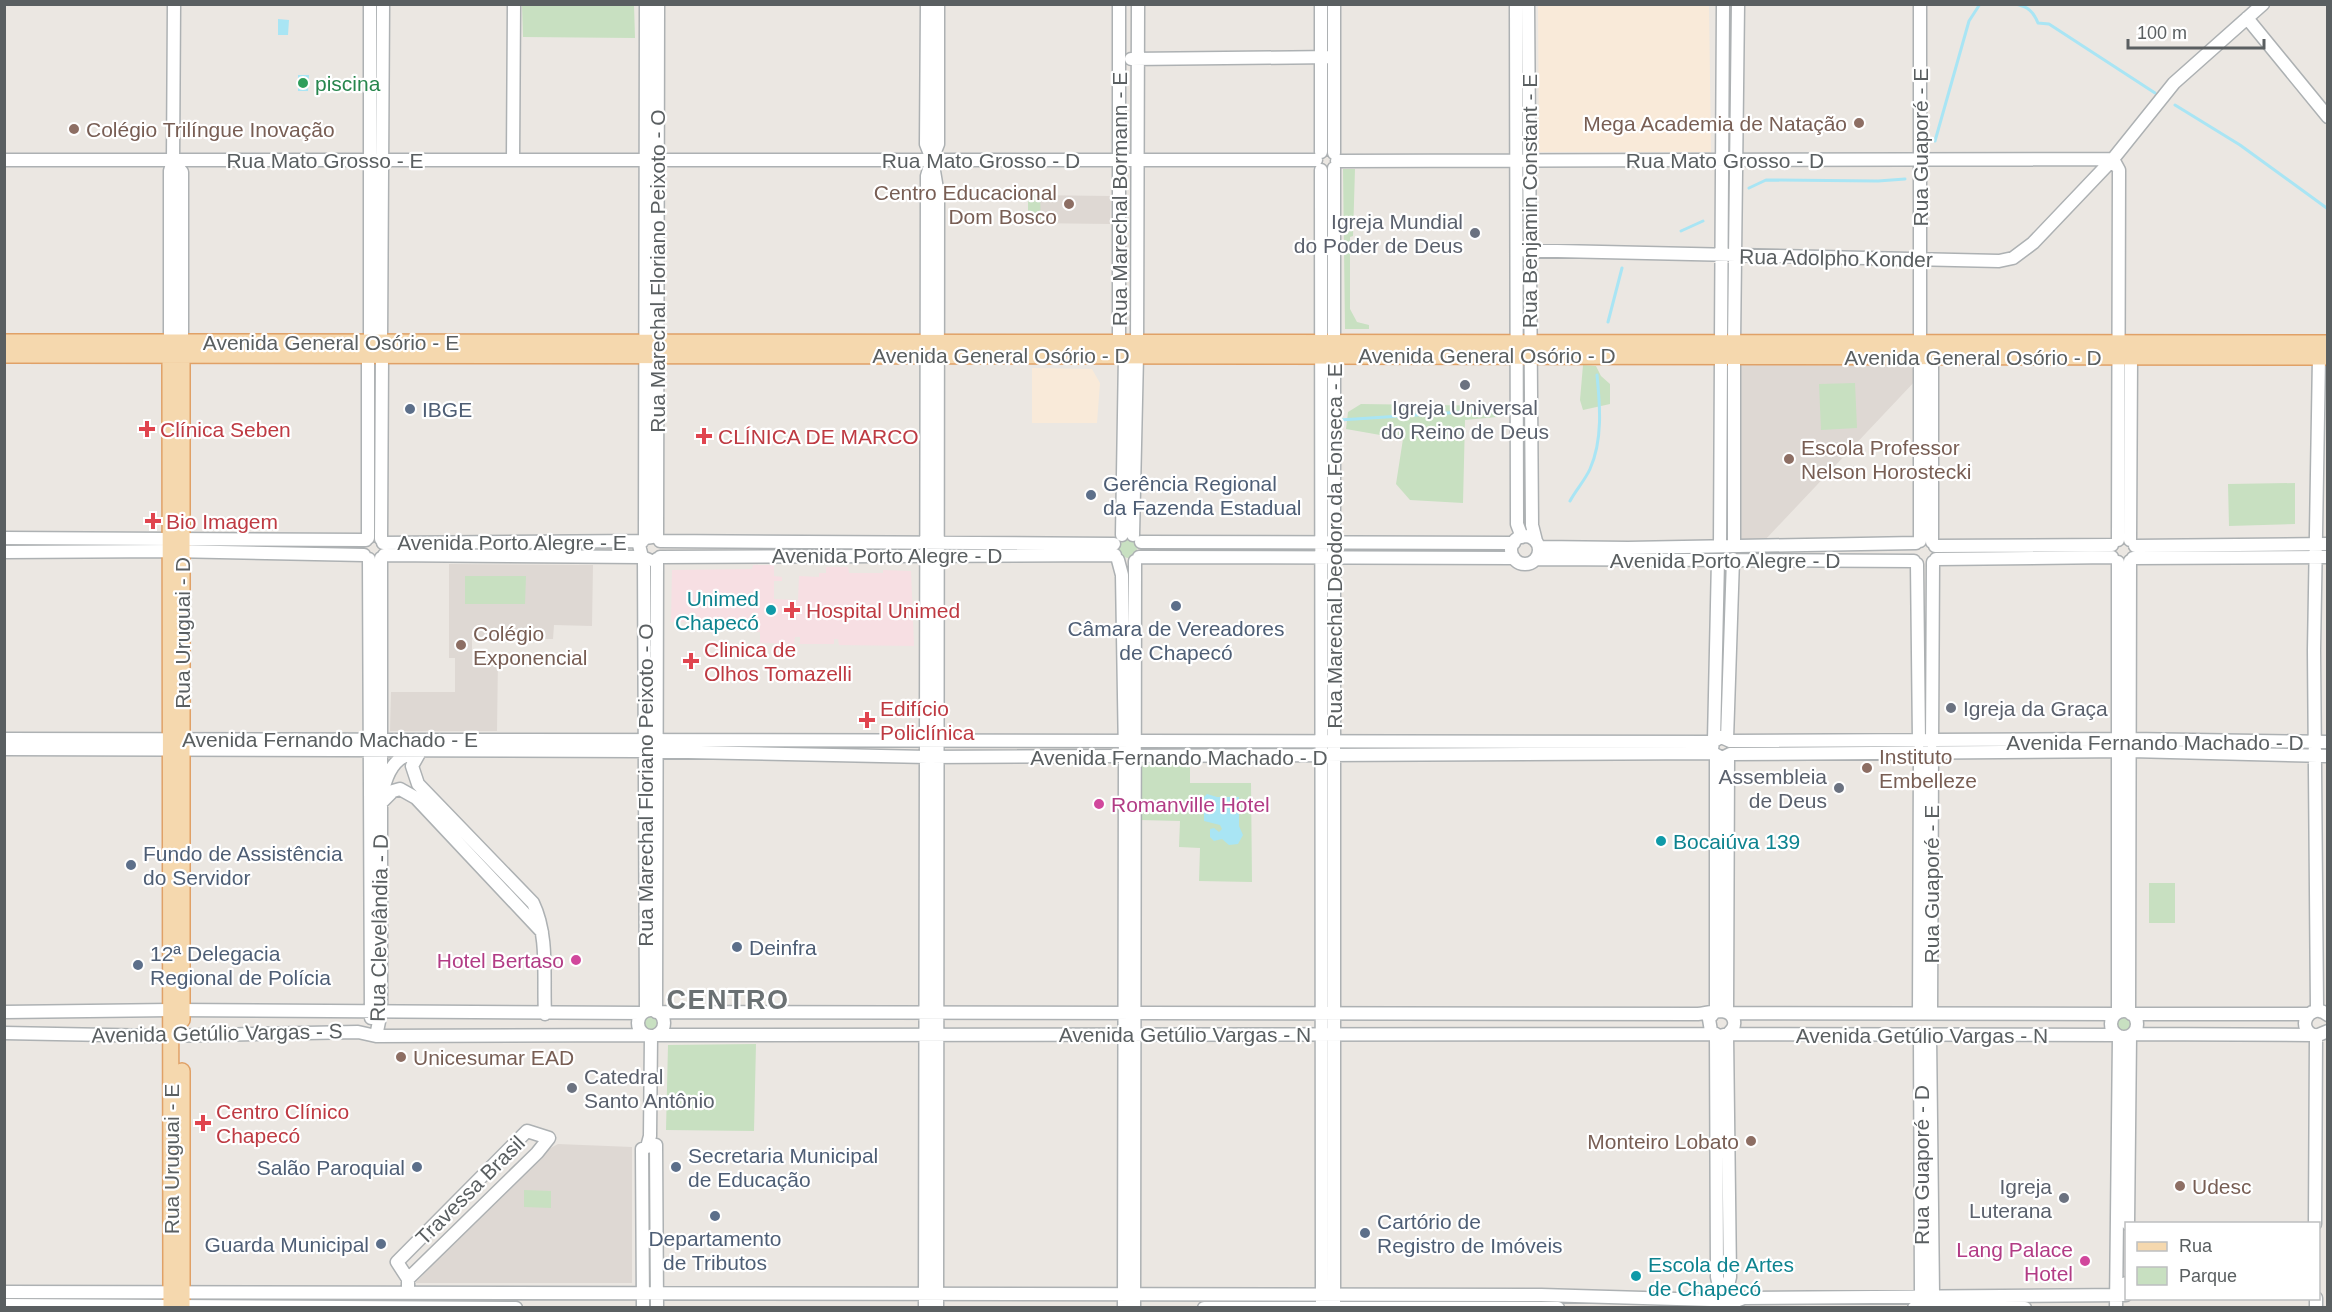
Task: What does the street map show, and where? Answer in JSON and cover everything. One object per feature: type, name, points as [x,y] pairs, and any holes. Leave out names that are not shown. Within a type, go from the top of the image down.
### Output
[{"type":"main road","name":"Avenida General Osório - E","points":[[4,342],[176,348],[652,349]]},
{"type":"main road","name":"Avenida General Osório - D","points":[[2122,353],[2328,343]]},
{"type":"main road","name":"Avenida General Osório - E","points":[[4,355],[176,348]]},
{"type":"main road","name":"Rua Uruguai - D","points":[[176,348],[177,1010]]},
{"type":"main road","name":"Avenida General Osório - D","points":[[652,349],[1727,349],[2323,357]]},
{"type":"main road","name":"Rua Uruguai - E","points":[[176,1302],[177,1010]]},
{"type":"street","name":"Rua Uruguai - D","points":[[174,4],[173,161],[170,171],[176,251],[176,348]]},
{"type":"street","name":"Rua Clevelândia - D","points":[[370,4],[376,54],[374,548],[376,1036]]},
{"type":"street","name":"Rua Clevelândia - D","points":[[376,54],[383,4]]},
{"type":"street","points":[[513,159],[514,4]]},
{"type":"street","name":"Rua Marechal Floriano Peixoto - O","points":[[646,4],[652,159],[651,540]]},
{"type":"street","name":"Rua Marechal Floriano Peixoto - O","points":[[652,159],[658,4]]},
{"type":"street","points":[[927,4],[932,67]]},
{"type":"street","points":[[937,1308],[932,1294],[933,349],[932,243],[927,176],[932,159],[926,144],[938,4]]},
{"type":"street","name":"Rua Marechal Bormann - E","points":[[1119,4],[1119,254],[1129,349],[1130,396],[1122,575],[1130,715]]},
{"type":"street","name":"Rua Marechal Bormann - E","points":[[1129,349],[1137,255],[1138,4]]},
{"type":"street","name":"Rua Marechal Deodoro da Fonseca - E","points":[[1321,4],[1319,161],[1321,248],[1328,349]]},
{"type":"street","name":"Rua Marechal Deodoro da Fonseca - E","points":[[1328,1303],[1328,349],[1334,248],[1334,4]]},
{"type":"street","name":"Rua Benjamin Constant - E","points":[[1516,4],[1517,160],[1523,251],[1524,349],[1532,525],[1537,549]]},
{"type":"street","name":"Rua Benjamin Constant - E","points":[[1523,251],[1530,160],[1528,4]]},
{"type":"street","points":[[1723,4],[1722,256],[1734,426],[1734,545]]},
{"type":"street","points":[[1720,546],[1720,426],[1736,256],[1738,4]]},
{"type":"street","name":"Rua Guaporé - E","points":[[1920,4],[1920,260],[1926,350],[1926,543],[1935,560],[1926,748],[1925,1013]]},
{"type":"street","name":"Rua Adolpho Konder","points":[[1523,251],[1920,260],[2000,261],[2013,258],[2033,243],[2113,159],[2174,82],[2264,4]]},
{"type":"street","points":[[2247,18],[2328,117]]},
{"type":"street","points":[[1119,59],[1334,57]]},
{"type":"street","points":[[1328,150],[1335,160],[1328,171],[1319,161],[1328,150]]},
{"type":"street","name":"Rua Mato Grosso - E","points":[[4,160],[652,159]]},
{"type":"street","name":"Rua Mato Grosso - D","points":[[652,159],[1319,161]]},
{"type":"street","points":[[2113,159],[2119,170],[2125,745],[2124,1013],[2111,1024],[2124,1035],[2128,1222]]},
{"type":"street","name":"Rua Mato Grosso - D","points":[[1335,160],[2113,159]]},
{"type":"street","points":[[1321,248],[1334,248]]},
{"type":"street","points":[[1119,254],[1137,255]]},
{"type":"street","name":"Rua Benjamin Constant - E","points":[[1514,558],[1512,553],[1518,540],[1524,349]]},
{"type":"street","points":[[2315,1222],[2322,1034],[2304,1026],[2321,1013],[2314,756],[2321,742],[2323,357]]},
{"type":"street","points":[[1720,426],[1734,426]]},
{"type":"street","name":"Avenida Porto Alegre - E","points":[[4,538],[70,538],[176,544],[374,548],[651,558]]},
{"type":"street","points":[[70,538],[70,552]]},
{"type":"street","points":[[651,540],[663,549],[651,558],[639,551],[651,540]]},
{"type":"street","name":"Avenida Porto Alegre - E","points":[[374,548],[651,540]]},
{"type":"street","name":"Avenida Porto Alegre - D","points":[[651,540],[1124,545],[1518,540],[1537,549],[1718,560],[1915,562],[1925,566],[1935,560],[2124,551]]},
{"type":"street","points":[[775,540],[775,555]]},
{"type":"street","name":"Rua Guaporé - E","points":[[1926,543],[1911,554],[1915,562],[1926,748]]},
{"type":"street","name":"Avenida Porto Alegre - D","points":[[1537,549],[1926,543],[2124,551],[2322,551]]},
{"type":"street","name":"Avenida Porto Alegre - E","points":[[4,552],[70,552],[176,544]]},
{"type":"street","points":[[1124,545],[1129,563],[1137,559],[1328,556],[1514,558],[1527,564],[1537,549]]},
{"type":"street","name":"Rua Marechal Bormann - E","points":[[1124,545],[1137,559],[1130,715],[1129,1294]]},
{"type":"street","name":"Avenida Porto Alegre - D","points":[[651,558],[933,555],[1124,545]]},
{"type":"street","name":"Rua Marechal Floriano Peixoto - O","points":[[650,1012],[651,558]]},
{"type":"street","points":[[1718,560],[1721,1012],[1708,1024],[1721,1035],[1730,1277],[1724,1307]]},
{"type":"street","points":[[1721,748],[1733,560]]},
{"type":"street","name":"Avenida Fernando Machado - E","points":[[4,739],[75,744],[651,746]]},
{"type":"street","name":"Avenida Fernando Machado - D","points":[[651,746],[1327,740],[1721,748],[1926,748],[2321,742]]},
{"type":"street","name":"Avenida Fernando Machado - E","points":[[4,749],[75,744]]},
{"type":"street","name":"Rua Clevelândia - D","points":[[375,744],[382,802],[375,1012]]},
{"type":"street","name":"Avenida Fernando Machado - E","points":[[375,744],[421,750],[651,746]]},
{"type":"street","name":"Avenida Fernando Machado - D","points":[[2125,745],[2328,756]]},
{"type":"street","name":"Avenida Fernando Machado - D","points":[[651,746],[933,757],[1328,757],[1721,748]]},
{"type":"street","points":[[421,750],[413,761],[412,771],[420,794],[542,932],[545,1014]]},
{"type":"street","points":[[382,802],[389,770],[402,757],[421,750]]},
{"type":"street","points":[[382,802],[393,790],[400,789],[420,794]]},
{"type":"street","name":"Avenida Getúlio Vargas - S","points":[[4,1012],[177,1010],[545,1014],[650,1012]]},
{"type":"street","points":[[647,1147],[650,1136],[651,1036],[638,1024],[650,1012],[663,1021],[662,1030],[651,1036]]},
{"type":"street","name":"Avenida Getúlio Vargas - N","points":[[650,1012],[2321,1013]]},
{"type":"street","points":[[1721,1012],[1734,1024],[1721,1035]]},
{"type":"street","points":[[2124,1013],[2137,1021],[2124,1035],[2121,1299],[2127,1308]]},
{"type":"street","name":"Avenida Getúlio Vargas - S","points":[[4,1033],[177,1035],[358,1032],[376,1036],[651,1036]]},
{"type":"street","name":"Avenida Getúlio Vargas - N","points":[[651,1036],[932,1034],[1129,1036],[1328,1033],[2322,1034]]},
{"type":"street","name":"Rua Guaporé - D","points":[[1925,1035],[1927,1303]]},
{"type":"street","name":"Travessa Brasil","points":[[408,1279],[537,1153],[549,1138],[527,1131],[398,1262],[408,1279],[408,1293]]},
{"type":"street","points":[[643,1308],[642,1149],[656,1145],[657,1308]]},
{"type":"street","points":[[4,1292],[79,1292],[176,1302],[516,1308]]},
{"type":"street","points":[[79,1292],[79,1306]]},
{"type":"street","points":[[374,1306],[375,1293]]},
{"type":"street","points":[[4,1305],[79,1306],[375,1293],[1129,1294],[1328,1303],[1558,1308]]},
{"type":"street","points":[[925,1308],[932,1294]]},
{"type":"street","points":[[1124,1308],[1129,1294]]},
{"type":"street","points":[[1129,1294],[1134,1308]]},
{"type":"street","points":[[1204,1308],[1565,1296],[1711,1300],[1724,1307]]},
{"type":"street","points":[[1724,1307],[1744,1299],[1927,1303],[2025,1308]]},
{"type":"street","points":[[1914,1308],[1927,1303],[2121,1299]]},
{"type":"shaded area","points":[[1538,6],[1709,6],[1711,152],[1539,152]]},
{"type":"shaded area","name":"Centro Educacional Dom Bosco","points":[[1028,195],[1111,196],[1110,224],[1028,223]]},
{"type":"shaded area","name":"Escola Professor Nelson Horostecki","points":[[1736,359],[1916,359],[1917,379],[1765,540],[1736,540]]},
{"type":"shaded area","points":[[1032,368],[1092,369],[1100,383],[1097,423],[1032,423]]},
{"type":"shaded area","name":"Colégio Exponencial","points":[[449,564],[593,565],[592,626],[554,625],[553,639],[472,639],[472,651],[480,651],[480,657],[498,657],[497,731],[390,731],[391,692],[455,692],[455,658],[449,658]]},
{"type":"shaded area","name":"Hospital Unimed","points":[[753,565],[774,565],[774,576],[782,577],[782,581],[774,581],[774,599],[798,600],[799,576],[819,577],[819,573],[826,573],[826,567],[848,567],[849,573],[883,573],[883,570],[911,571],[914,646],[839,645],[838,639],[834,639],[834,644],[800,644],[800,637],[795,637],[794,644],[760,643],[760,632],[752,631],[752,621],[671,622],[672,570],[752,569]]},
{"type":"shaded area","points":[[558,1144],[632,1147],[632,1283],[415,1283],[545,1151]]},
{"type":"green space","points":[[522,5],[634,5],[635,38],[523,37]]},
{"type":"green space","points":[[1343,169],[1355,169],[1353,236],[1350,237],[1350,309],[1357,322],[1369,325],[1369,329],[1345,329]]},
{"type":"green space","points":[[1028,195],[1040,195],[1041,223],[1028,223]]},
{"type":"green space","points":[[1583,365],[1596,366],[1601,376],[1610,384],[1610,404],[1583,410],[1580,400]]},
{"type":"green space","points":[[1855,383],[1857,428],[1821,430],[1819,384]]},
{"type":"green space","points":[[1361,404],[1507,406],[1508,416],[1465,420],[1463,503],[1410,500],[1396,484],[1403,439],[1346,429],[1348,412]]},
{"type":"green space","points":[[2295,483],[2295,524],[2229,526],[2228,484]]},
{"type":"green space","points":[[1128,540],[1136,545],[1137,549],[1132,557],[1128,558],[1120,553],[1119,549],[1124,541]]},
{"type":"green space","points":[[465,576],[526,576],[525,604],[465,604]]},
{"type":"green space","points":[[1140,764],[1190,764],[1190,783],[1251,783],[1252,882],[1199,881],[1200,848],[1179,847],[1180,821],[1140,820]]},
{"type":"green space","points":[[2149,883],[2175,883],[2175,923],[2149,923]]},
{"type":"green space","points":[[649,1015],[657,1023],[649,1031],[641,1023]]},
{"type":"green space","points":[[2123,1017],[2131,1025],[2123,1033],[2115,1025]]},
{"type":"green space","points":[[756,1044],[754,1131],[666,1130],[668,1045]]},
{"type":"green space","points":[[524,1190],[551,1191],[551,1208],[524,1207]]},
{"type":"water","points":[[278,19],[289,20],[288,35],[278,35]]},
{"type":"water","name":"piscina","points":[[298,75],[309,75],[308,91],[298,91]]},
{"type":"water","points":[[1207,794],[1217,797],[1239,797],[1239,826],[1243,835],[1238,844],[1229,845],[1222,839],[1214,841],[1210,837],[1210,829],[1214,828],[1219,832],[1222,829],[1220,825],[1204,821],[1204,797]]},
{"type":"waterway","points":[[1935,141],[1969,21],[1980,4]]},
{"type":"waterway","points":[[2016,4],[2030,10],[2038,23],[2049,24],[2155,93]]},
{"type":"waterway","points":[[2175,105],[2240,145],[2328,209]]},
{"type":"waterway","points":[[1749,188],[1766,180],[1878,181],[1905,179]]},
{"type":"waterway","points":[[1681,231],[1703,221]]},
{"type":"waterway","points":[[1608,322],[1622,268]]},
{"type":"waterway","points":[[1570,501],[1590,469],[1597,446],[1600,410],[1597,375]]},
{"type":"waterway","points":[[1340,420],[1507,409]]},
{"type":"place","name":"piscina","points":[[303,83]]},
{"type":"place","name":"Mega Academia de Natação","points":[[1859,123]]},
{"type":"place","name":"Colégio Trilíngue Inovação","points":[[74,129]]},
{"type":"place","name":"Centro Educacional Dom Bosco","points":[[1069,204]]},
{"type":"place","name":"Igreja Mundial do Poder de Deus","points":[[1475,233]]},
{"type":"place","name":"Igreja Universal do Reino de Deus","points":[[1465,385]]},
{"type":"place","name":"IBGE","points":[[410,409]]},
{"type":"place","name":"Clínica Seben","points":[[147,429]]},
{"type":"place","name":"CLÍNICA DE MARCO","points":[[704,436]]},
{"type":"place","name":"Escola Professor Nelson Horostecki","points":[[1789,459]]},
{"type":"place","name":"Gerência Regional da Fazenda Estadual","points":[[1091,495]]},
{"type":"place","name":"Bio Imagem","points":[[153,521]]},
{"type":"place","name":"Câmara de Vereadores de Chapecó","points":[[1176,606]]},
{"type":"place","name":"Unimed Chapecó","points":[[771,610]]},
{"type":"place","name":"Hospital Unimed","points":[[792,610]]},
{"type":"place","name":"Colégio Exponencial","points":[[461,645]]},
{"type":"place","name":"Clinica de Olhos Tomazelli","points":[[691,661]]},
{"type":"place","name":"Igreja da Graça","points":[[1951,708]]},
{"type":"place","name":"Edifício Policlínica","points":[[867,720]]},
{"type":"place","name":"Instituto Embelleze","points":[[1867,768]]},
{"type":"place","name":"Assembleia de Deus","points":[[1839,788]]},
{"type":"place","name":"Romanville Hotel","points":[[1099,804]]},
{"type":"place","name":"Bocaiúva 139","points":[[1661,841]]},
{"type":"place","name":"Fundo de Assistência do Servidor","points":[[131,865]]},
{"type":"place","name":"Deinfra","points":[[737,947]]},
{"type":"place","name":"Hotel Bertaso","points":[[576,960]]},
{"type":"place","name":"12ª Delegacia Regional de Polícia","points":[[138,965]]},
{"type":"place","name":"Unicesumar EAD","points":[[401,1057]]},
{"type":"place","name":"Catedral Santo Antônio","points":[[572,1088]]},
{"type":"place","name":"Centro Clínico Chapecó","points":[[203,1123]]},
{"type":"place","name":"Monteiro Lobato","points":[[1751,1141]]},
{"type":"place","name":"Salão Paroquial","points":[[417,1167]]},
{"type":"place","name":"Secretaria Municipal de Educação","points":[[676,1167]]},
{"type":"place","name":"Udesc","points":[[2180,1186]]},
{"type":"place","name":"Igreja Luterana","points":[[2064,1198]]},
{"type":"place","name":"Departamento de Tributos","points":[[715,1216]]},
{"type":"place","name":"Cartório de Registro de Imóveis","points":[[1365,1233]]},
{"type":"place","name":"Guarda Municipal","points":[[381,1244]]},
{"type":"place","name":"Lang Palace Hotel","points":[[2085,1261]]},
{"type":"place","name":"Escola de Artes de Chapecó","points":[[1636,1276]]},
{"type":"district","name":"CENTRO","points":[[728,1000]]}]
